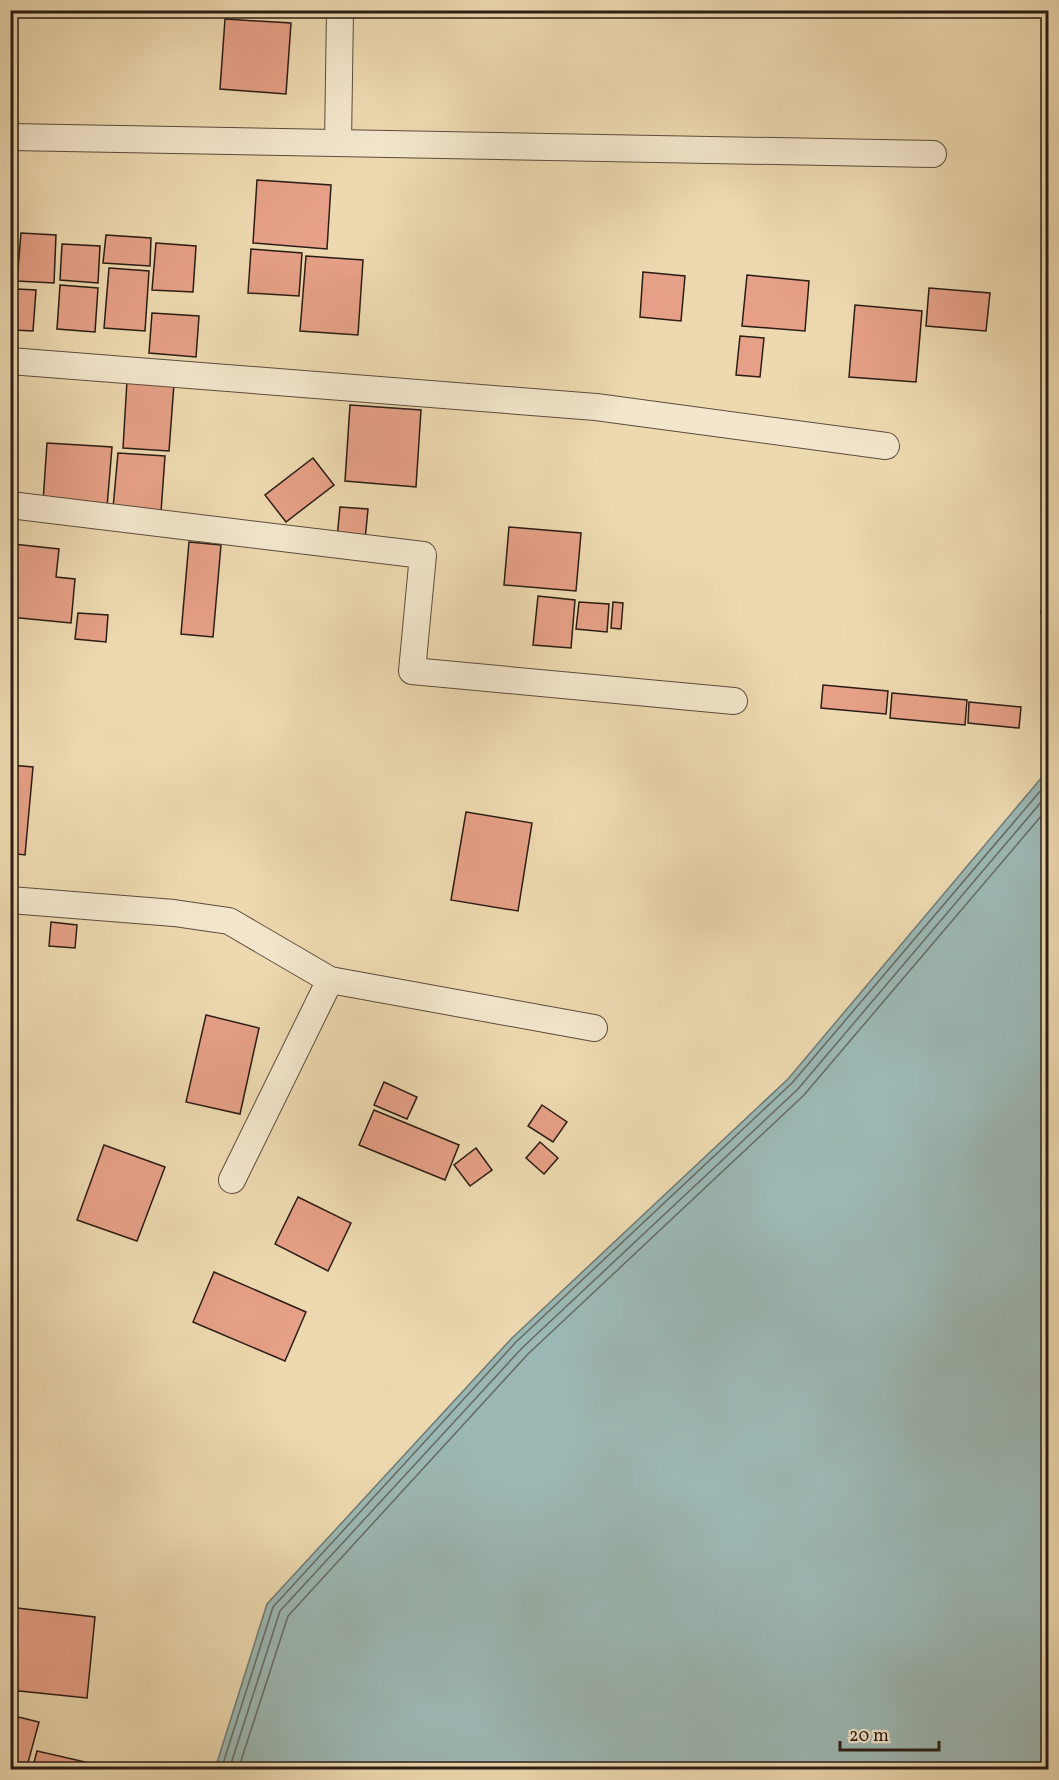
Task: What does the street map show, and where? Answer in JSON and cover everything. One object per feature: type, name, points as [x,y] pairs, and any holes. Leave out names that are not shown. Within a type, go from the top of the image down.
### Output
[{"type":"street","points":[[338,143],[340,10]]},
{"type":"street","points":[[10,137],[933,154]]},
{"type":"street","points":[[10,361],[596,407],[886,446]]},
{"type":"street","points":[[10,505],[423,555],[412,671],[734,701]]},
{"type":"street","points":[[10,900],[174,913],[229,921],[330,980],[594,1028]]},
{"type":"street","points":[[232,1180],[330,980]]},
{"type":"water","points":[[1048,770],[1048,1769],[215,1769],[267,1604],[512,1338],[788,1079]]},
{"type":"building","points":[[225,19],[291,23],[286,94],[220,89]]},
{"type":"building","points":[[257,180],[331,185],[327,249],[253,243]]},
{"type":"building","points":[[10,231],[15,231],[11,279],[10,279]]},
{"type":"building","points":[[21,233],[56,235],[54,283],[17,281]]},
{"type":"building","points":[[106,235],[151,238],[150,266],[103,263]]},
{"type":"building","points":[[156,243],[196,246],[193,292],[152,290]]},
{"type":"building","points":[[62,244],[100,246],[98,283],[60,280]]},
{"type":"building","points":[[251,249],[302,253],[299,296],[248,293]]},
{"type":"building","points":[[306,256],[363,260],[358,335],[300,331]]},
{"type":"building","points":[[109,268],[149,271],[145,331],[104,328]]},
{"type":"building","points":[[643,272],[685,276],[681,321],[640,317]]},
{"type":"building","points":[[747,275],[809,281],[805,331],[742,326]]},
{"type":"building","points":[[60,285],[98,288],[95,332],[57,329]]},
{"type":"building","points":[[929,288],[990,293],[986,331],[926,326]]},
{"type":"building","points":[[17,289],[36,290],[33,331],[14,330]]},
{"type":"building","points":[[855,305],[922,311],[916,382],[849,377]]},
{"type":"building","points":[[152,313],[199,316],[196,357],[149,353]]},
{"type":"building","points":[[740,336],[764,338],[760,377],[736,375]]},
{"type":"building","points":[[127,381],[174,384],[169,451],[123,448]]},
{"type":"building","points":[[350,405],[421,410],[416,487],[345,481]]},
{"type":"building","points":[[47,443],[112,447],[107,507],[43,502]]},
{"type":"building","points":[[118,453],[165,456],[161,512],[113,508]]},
{"type":"building","points":[[313,458],[334,485],[286,522],[265,495]]},
{"type":"building","points":[[340,507],[368,509],[365,540],[337,538]]},
{"type":"building","points":[[509,527],[581,533],[576,591],[504,585]]},
{"type":"building","points":[[189,542],[221,545],[213,637],[181,634]]},
{"type":"building","points":[[13,544],[59,549],[56,577],[75,579],[71,623],[10,617]]},
{"type":"building","points":[[1044,582],[1048,583],[1048,613],[1041,613]]},
{"type":"building","points":[[538,596],[575,600],[571,648],[533,645]]},
{"type":"building","points":[[579,602],[609,604],[607,632],[576,629]]},
{"type":"building","points":[[613,602],[623,603],[621,629],[611,628]]},
{"type":"building","points":[[78,613],[108,615],[106,642],[75,639]]},
{"type":"building","points":[[823,685],[888,691],[886,714],[821,708]]},
{"type":"building","points":[[892,693],[967,700],[965,725],[890,718]]},
{"type":"building","points":[[969,702],[1021,707],[1019,728],[968,723]]},
{"type":"building","points":[[10,765],[33,767],[25,855],[10,853]]},
{"type":"building","points":[[466,812],[532,823],[518,911],[451,900]]},
{"type":"building","points":[[51,922],[77,925],[75,948],[49,946]]},
{"type":"building","points":[[206,1015],[259,1028],[240,1114],[186,1102]]},
{"type":"building","points":[[384,1082],[417,1097],[407,1119],[374,1105]]},
{"type":"building","points":[[542,1105],[567,1122],[553,1142],[528,1126]]},
{"type":"building","points":[[374,1110],[459,1145],[445,1180],[359,1145]]},
{"type":"building","points":[[540,1142],[558,1158],[544,1174],[526,1158]]},
{"type":"building","points":[[104,1145],[165,1167],[137,1241],[77,1220]]},
{"type":"building","points":[[476,1148],[492,1170],[470,1186],[454,1165]]},
{"type":"building","points":[[298,1197],[351,1223],[328,1271],[275,1244]]},
{"type":"building","points":[[214,1272],[306,1312],[285,1361],[193,1322]]},
{"type":"building","points":[[17,1608],[95,1617],[87,1698],[10,1690]]},
{"type":"building","points":[[10,1715],[39,1722],[26,1770],[10,1770]]},
{"type":"building","points":[[37,1751],[94,1764],[93,1770],[32,1770]]}]
